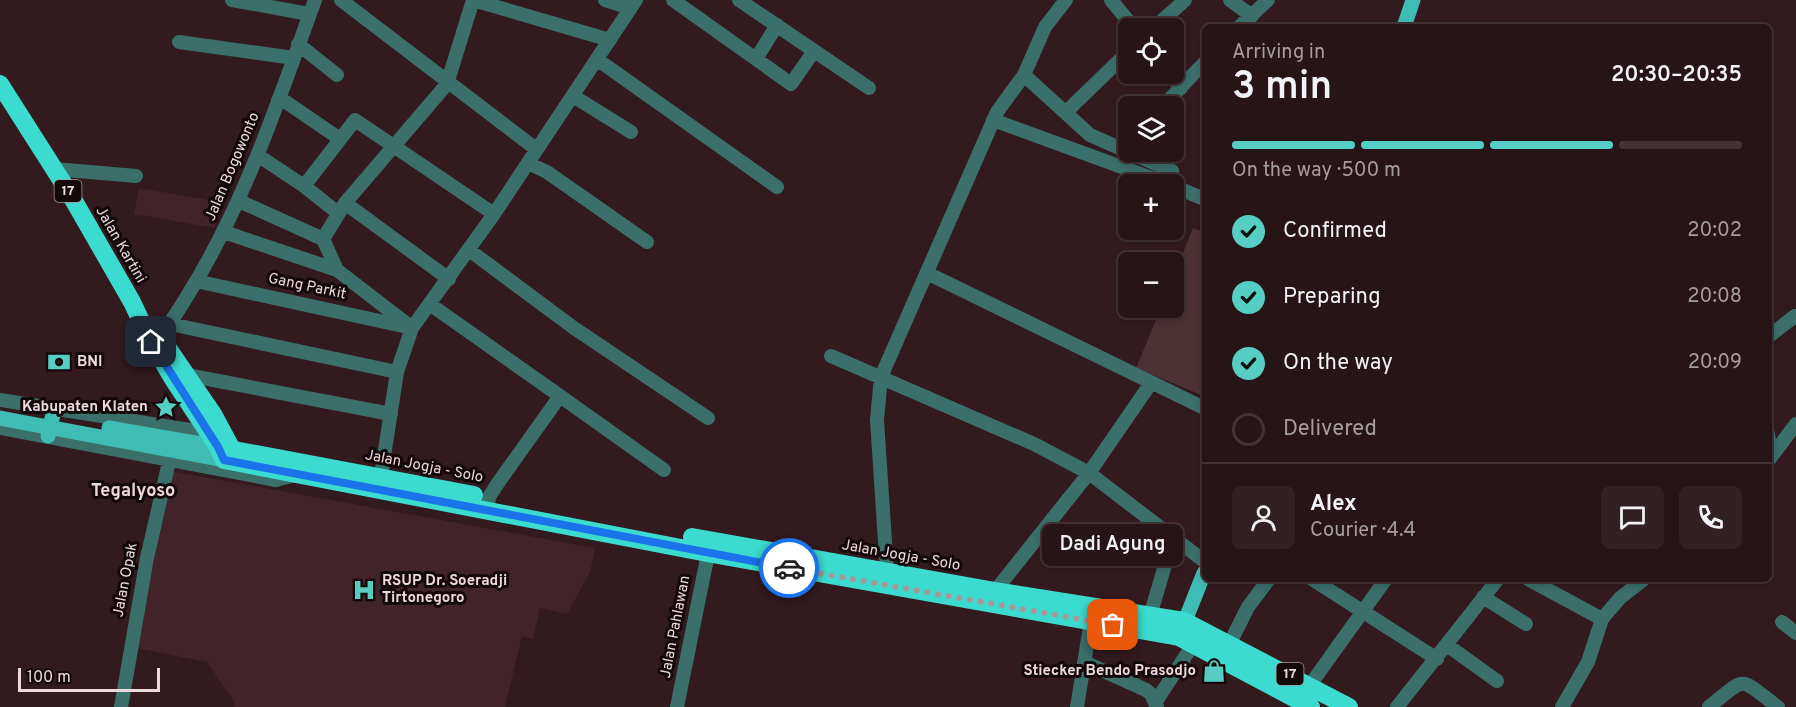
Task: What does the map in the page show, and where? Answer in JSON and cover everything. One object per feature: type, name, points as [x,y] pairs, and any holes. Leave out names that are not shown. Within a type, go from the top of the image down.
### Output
[{"type":"highway","name":"Jalan Kartini","points":[[1,89],[55,169],[132,302],[151,342],[189,405],[223,446]]},
{"type":"highway","name":"Jalan Kartini","points":[[132,302],[165,330],[223,446]]},
{"type":"highway","name":"Jalan Jogja - Solo","points":[[223,446],[296,475],[488,503]]},
{"type":"highway","name":"Jalan Jogja - Solo","points":[[223,446],[381,476],[488,503],[709,547],[1092,614],[1150,616],[1186,634],[1311,707]]},
{"type":"highway","name":"Jalan Jogja - Solo","points":[[709,547],[887,572],[995,591],[1230,643],[1349,707]]},
{"type":"main road","points":[[1405,24],[1413,0]]},
{"type":"main road","points":[[0,409],[93,435],[171,450],[223,446]]},
{"type":"main road","points":[[0,418],[51,423]]},
{"type":"main road","points":[[1186,634],[1202,580]]},
{"type":"street","points":[[232,0],[309,14]]},
{"type":"street","name":"Jalan Bogowonto","points":[[165,330],[196,281],[239,201],[259,156],[315,0]]},
{"type":"street","points":[[341,0],[447,84],[536,149]]},
{"type":"street","points":[[323,239],[342,208],[447,84],[473,0],[610,40]]},
{"type":"street","points":[[381,476],[397,372],[411,327],[431,305],[494,214],[634,4],[605,0]]},
{"type":"street","points":[[673,0],[791,84],[814,51]]},
{"type":"street","points":[[739,0],[869,88]]},
{"type":"street","points":[[887,572],[877,420],[881,377],[993,120],[1004,99],[1024,75],[1045,27],[1066,0]]},
{"type":"street","points":[[1111,0],[1126,18]]},
{"type":"street","points":[[1165,18],[1185,0]]},
{"type":"street","points":[[1230,0],[1252,16]]},
{"type":"street","points":[[1243,24],[1268,0]]},
{"type":"street","points":[[756,59],[777,25]]},
{"type":"street","points":[[179,42],[294,58]]},
{"type":"street","points":[[298,44],[337,75]]},
{"type":"street","points":[[598,60],[777,187]]},
{"type":"street","points":[[1065,112],[1118,62]]},
{"type":"street","points":[[1173,96],[1202,65]]},
{"type":"street","points":[[1024,75],[1090,135],[1118,145]]},
{"type":"street","points":[[1178,84],[1181,88]]},
{"type":"street","points":[[573,96],[631,132]]},
{"type":"street","points":[[278,100],[286,102],[340,139]]},
{"type":"street","points":[[304,186],[355,120],[494,214]]},
{"type":"street","points":[[993,120],[1158,174]]},
{"type":"street","points":[[259,156],[449,279]]},
{"type":"street","points":[[1147,162],[1164,174]]},
{"type":"street","points":[[528,163],[547,172],[647,242]]},
{"type":"street","points":[[55,169],[136,176]]},
{"type":"street","points":[[1184,190],[1202,197]]},
{"type":"street","points":[[239,201],[323,239],[337,270]]},
{"type":"street","points":[[224,232],[337,270],[411,327]]},
{"type":"street","points":[[469,250],[574,328],[708,418]]},
{"type":"street","points":[[927,273],[1202,407]]},
{"type":"street","name":"Gang Parkit","points":[[196,281],[411,327]]},
{"type":"street","points":[[431,305],[664,470]]},
{"type":"street","points":[[1772,334],[1796,316]]},
{"type":"street","points":[[165,330],[397,372]]},
{"type":"street","points":[[831,356],[1034,444],[1089,473],[1202,560]]},
{"type":"street","points":[[187,375],[392,414]]},
{"type":"street","points":[[995,591],[1089,473],[1151,383]]},
{"type":"street","points":[[488,503],[560,396]]},
{"type":"street","points":[[0,400],[51,423]]},
{"type":"street","points":[[0,428],[51,423],[223,446]]},
{"type":"street","points":[[1772,456],[1796,424]]},
{"type":"street","points":[[93,435],[171,450],[276,480],[296,475]]},
{"type":"street","name":"Jalan Opak","points":[[122,707],[147,558],[171,450]]},
{"type":"street","points":[[1118,534],[1139,533],[1151,521]]},
{"type":"street","points":[[1150,616],[1173,538]]},
{"type":"street","name":"Jalan Pahlawan","points":[[676,707],[709,547]]},
{"type":"street","points":[[1230,643],[1248,607],[1267,582]]},
{"type":"street","points":[[1310,685],[1384,582]]},
{"type":"street","points":[[1398,707],[1496,582]]},
{"type":"street","points":[[1534,582],[1602,619]]},
{"type":"street","points":[[1562,707],[1588,662],[1602,619],[1620,598],[1640,582]]},
{"type":"street","points":[[1328,583],[1362,611],[1437,659]]},
{"type":"street","points":[[1483,597],[1526,624]]},
{"type":"street","points":[[1077,707],[1092,614]]},
{"type":"street","points":[[1782,622],[1796,633]]},
{"type":"street","points":[[1156,705],[1186,634]]},
{"type":"street","points":[[1447,645],[1497,681]]},
{"type":"street","points":[[1084,662],[1146,690],[1156,705]]},
{"type":"street","points":[[1713,706],[1735,684],[1741,682],[1778,707]]},
{"type":"shaded area","points":[[139,188],[220,202],[215,228],[134,214]]},
{"type":"shaded area","points":[[1193,228],[1202,231],[1202,395],[1136,368],[1157,318],[1184,318],[1183,252]]},
{"type":"shaded area","name":"RSUP Dr. Soeradji Tirtonegoro","points":[[171,471],[595,548],[590,572],[567,614],[540,608],[533,639],[522,636],[505,707],[234,707],[235,703],[207,662],[137,648]]},
{"type":"way so far","points":[[789,568],[1113,625]]},
{"type":"place","name":"BNI","points":[[59,362]]},
{"type":"place","name":"Kabupaten Klaten","points":[[166,407]]},
{"type":"place","name":"RSUP Dr. Soeradji Tirtonegoro","points":[[364,590]]},
{"type":"place","name":"Dadi Agung","points":[[1113,625]]},
{"type":"place","name":"Stiecker Bendo Prasodjo","points":[[1214,671]]},
{"type":"district","name":"Tegalyoso","points":[[133,491]]},
{"type":"route","points":[[151,342],[224,460],[789,568]]}]
